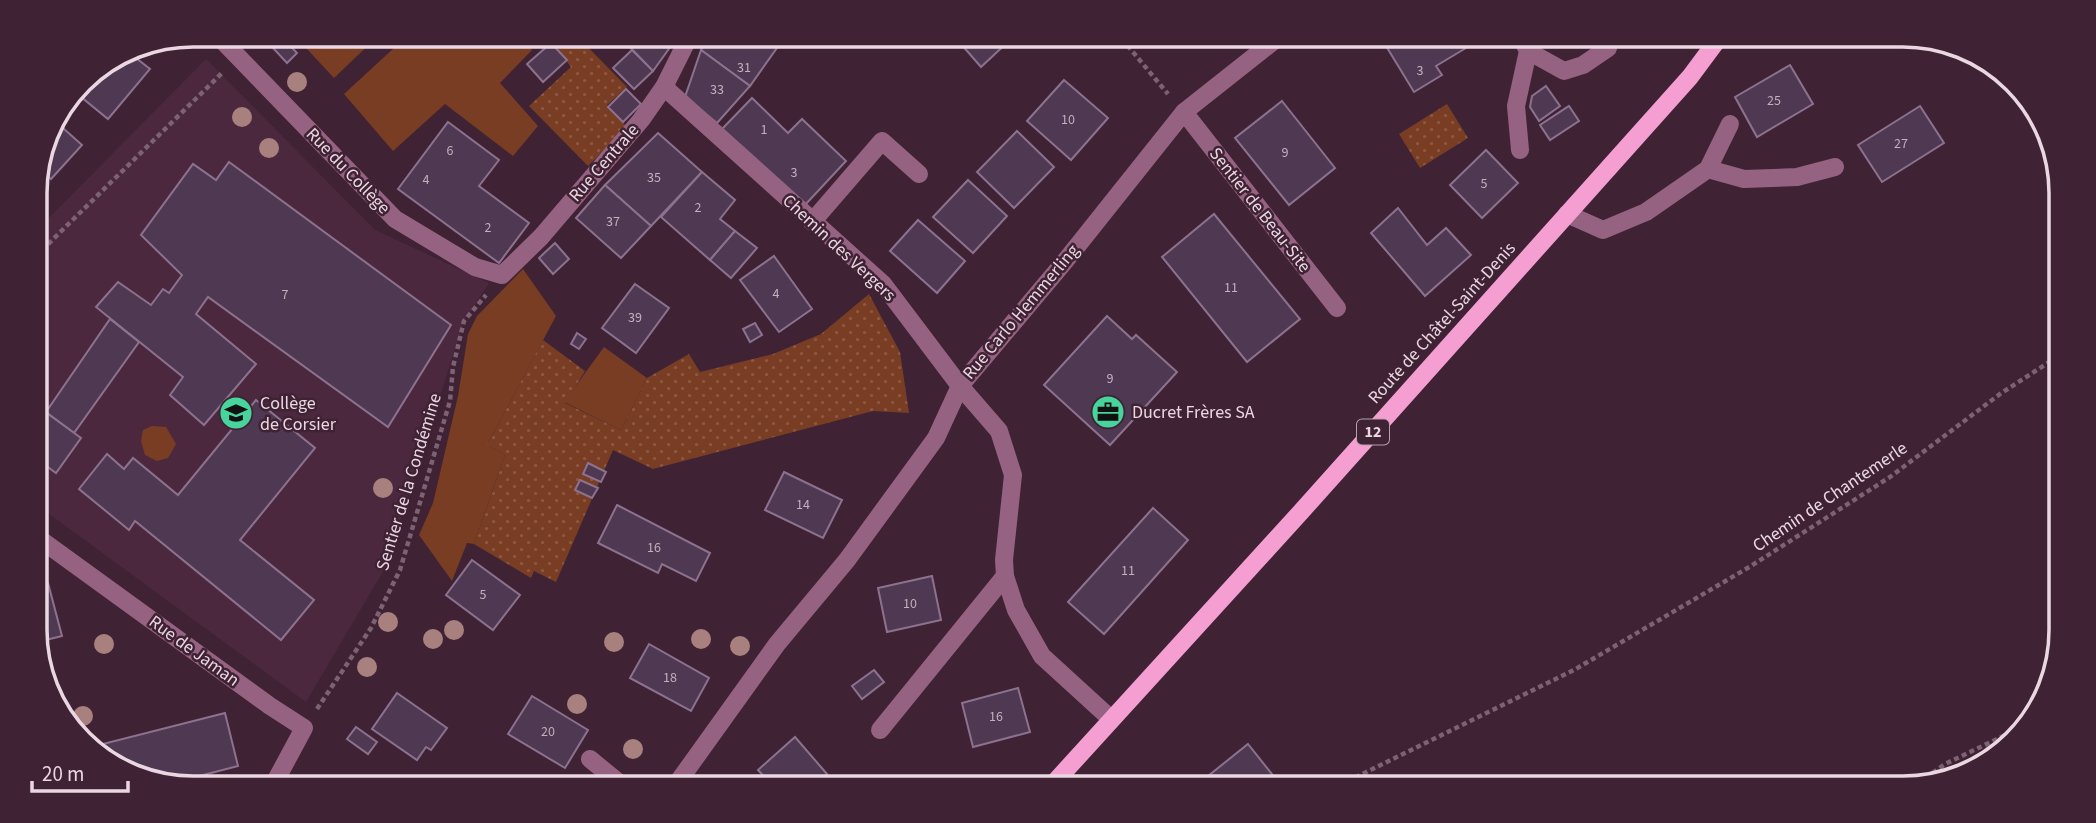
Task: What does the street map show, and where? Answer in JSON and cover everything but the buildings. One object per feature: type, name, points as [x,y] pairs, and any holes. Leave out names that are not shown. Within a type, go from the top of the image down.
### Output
[{"type":"main road","name":"Route de Châtel-Saint-Denis","points":[[1061,775],[1200,624],[1690,77],[1712,47]]},
{"type":"street","name":"Rue Carlo Hemmerling","points":[[683,776],[777,644],[848,560],[936,438],[960,386],[1066,260],[1184,112],[1266,47]]},
{"type":"street","points":[[1520,150],[1516,106],[1526,47]]},
{"type":"street","points":[[1528,47],[1564,71],[1583,65],[1608,48]]},
{"type":"street","name":"Rue du Collège","points":[[229,48],[395,219],[475,267],[502,275]]},
{"type":"street","name":"Rue Centrale","points":[[502,275],[541,237],[641,120],[664,87],[684,48]]},
{"type":"street","name":"Chemin des Vergers","points":[[664,87],[883,284],[960,386],[999,431],[1013,475],[1004,560],[1005,576],[1016,610],[1042,656],[1111,719]]},
{"type":"street","name":"Sentier de Beau-Site","points":[[1184,112],[1337,308]]},
{"type":"street","points":[[1567,214],[1603,230],[1646,212],[1708,169],[1730,124]]},
{"type":"street","points":[[812,222],[882,141],[919,174]]},
{"type":"street","points":[[1708,169],[1744,178],[1797,177],[1835,167]]},
{"type":"street","name":"Rue de Jaman","points":[[47,544],[304,728]]},
{"type":"street","points":[[880,730],[1005,576]]},
{"type":"street","points":[[278,776],[304,728]]},
{"type":"street","points":[[590,759],[610,776]]},
{"type":"path","points":[[1128,47],[1169,95]]},
{"type":"path","points":[[48,244],[238,57]]},
{"type":"path","name":"Sentier de la Condémine","points":[[304,728],[371,628],[400,570],[450,401],[453,367],[464,321],[502,275]]},
{"type":"path","name":"Chemin de Chantemerle","points":[[1360,775],[1574,670],[1751,566],[1889,477],[2000,394],[2049,363]]},
{"type":"path","points":[[1934,772],[2002,737]]},
{"type":"shaded area","points":[[306,48],[366,48],[334,78]]},
{"type":"shaded area","points":[[394,48],[530,48],[532,50],[500,83],[538,126],[513,156],[445,104],[393,151],[344,94]]},
{"type":"shaded area","points":[[556,48],[589,48],[627,87],[607,105],[627,127],[588,166],[529,106],[571,67]]},
{"type":"shaded area","name":"Collège de Corsier","points":[[206,59],[375,230],[489,283],[464,321],[385,568],[306,702],[47,513],[48,219]]},
{"type":"shaded area","points":[[1447,104],[1468,138],[1420,168],[1399,134]]},
{"type":"shaded area","points":[[523,269],[556,316],[487,445],[505,455],[474,544],[467,543],[452,581],[419,535],[433,503],[458,396],[468,334],[477,316]]},
{"type":"shaded area","points":[[869,294],[900,352],[909,413],[873,411],[653,469],[613,450],[556,582],[534,571],[531,578],[474,544],[505,455],[487,445],[543,340],[585,371],[565,403],[621,430],[647,378],[689,354],[700,372],[773,354],[821,334]]},
{"type":"shaded area","points":[[604,347],[647,378],[621,430],[564,402]]},
{"type":"shaded area","points":[[152,426],[166,427],[176,444],[168,458],[157,461],[145,455],[141,441],[143,430]]},
{"type":"place","name":"Ducret Frères SA","points":[[1108,412]]},
{"type":"place","name":"Collège de Corsier","points":[[236,413]]}]
